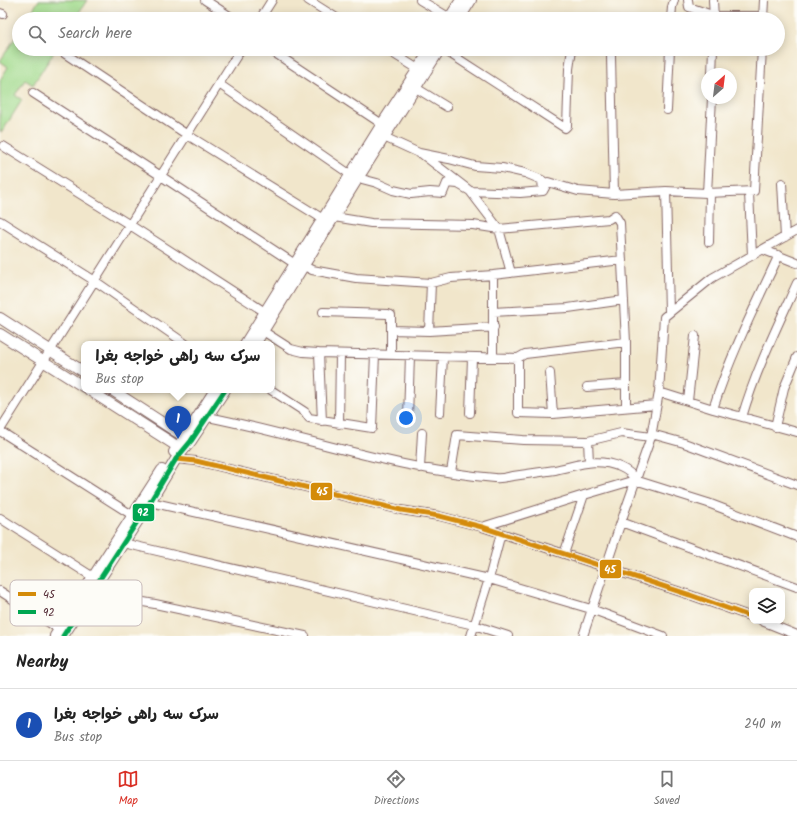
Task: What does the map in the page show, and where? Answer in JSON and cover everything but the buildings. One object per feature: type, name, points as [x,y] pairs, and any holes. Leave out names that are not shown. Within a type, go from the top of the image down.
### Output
[{"type":"main road","points":[[456,12],[462,0]]},
{"type":"main road","points":[[460,12],[471,0]]},
{"type":"main road","points":[[247,341],[329,218],[382,124],[426,56]]},
{"type":"main road","points":[[354,176],[384,137],[437,56]]},
{"type":"main road","points":[[257,341],[299,265]]},
{"type":"main road","points":[[0,318],[81,370]]},
{"type":"main road","points":[[0,334],[81,385]]},
{"type":"main road","points":[[93,393],[181,448]]},
{"type":"main road","points":[[117,393],[188,439]]},
{"type":"main road","points":[[188,439],[213,393]]},
{"type":"main road","points":[[91,580],[132,515],[181,448],[208,417],[223,393]]},
{"type":"main road","points":[[99,580],[150,502],[181,448]]},
{"type":"street","points":[[205,0],[223,12]]},
{"type":"street","points":[[264,12],[272,0]]},
{"type":"street","points":[[308,0],[327,12]]},
{"type":"street","points":[[420,0],[441,12]]},
{"type":"street","points":[[672,12],[674,0]]},
{"type":"street","points":[[687,0],[689,7],[701,12]]},
{"type":"street","points":[[714,0],[715,12]]},
{"type":"street","points":[[763,12],[764,0]]},
{"type":"street","points":[[69,56],[186,134],[329,218],[371,223],[472,225],[499,229],[609,219],[615,216],[620,223],[626,342],[626,407]]},
{"type":"street","points":[[132,515],[0,430],[237,56]]},
{"type":"street","points":[[280,56],[382,124]]},
{"type":"street","points":[[397,56],[418,69]]},
{"type":"street","points":[[453,56],[565,128],[567,126],[569,68],[571,56]]},
{"type":"street","points":[[611,56],[614,194]]},
{"type":"street","points":[[667,110],[670,56]]},
{"type":"street","points":[[712,68],[713,56]]},
{"type":"street","points":[[543,191],[548,182],[578,191],[614,194],[666,191],[708,193],[754,191],[762,56]]},
{"type":"street","points":[[219,84],[354,176],[393,190],[411,194],[430,192],[443,193],[447,183],[458,184],[470,191],[520,193],[543,191]]},
{"type":"street","points":[[416,88],[446,107]]},
{"type":"street","points":[[33,93],[299,265],[312,270],[356,278],[431,283],[451,278],[493,276],[622,260]]},
{"type":"street","points":[[709,242],[708,193],[712,104]]},
{"type":"street","points":[[384,137],[419,153],[475,166],[502,168],[525,173],[542,180],[543,191]]},
{"type":"street","points":[[3,146],[266,312]]},
{"type":"street","points":[[419,153],[470,191],[499,229],[510,273]]},
{"type":"street","points":[[782,183],[785,237]]},
{"type":"street","points":[[666,191],[669,312]]},
{"type":"street","points":[[749,192],[752,255]]},
{"type":"street","points":[[0,221],[95,281],[182,341]]},
{"type":"street","points":[[583,636],[620,522],[651,437],[659,392],[664,317],[712,278],[797,230]]},
{"type":"street","points":[[764,250],[797,263]]},
{"type":"street","points":[[713,409],[721,383],[739,340],[779,255]]},
{"type":"street","points":[[493,276],[493,357]]},
{"type":"street","points":[[429,331],[431,283]]},
{"type":"street","points":[[742,416],[749,392],[761,362],[797,283]]},
{"type":"street","points":[[493,312],[568,308],[624,300]]},
{"type":"street","points":[[323,312],[388,314],[392,317],[391,355]]},
{"type":"street","points":[[391,330],[429,331],[494,327]]},
{"type":"street","points":[[263,331],[290,349],[303,352],[472,358],[518,358],[525,354],[626,342]]},
{"type":"street","points":[[688,401],[695,336]]},
{"type":"street","points":[[320,353],[322,421]]},
{"type":"street","points":[[339,424],[340,354]]},
{"type":"street","points":[[275,393],[305,412],[309,418],[339,424],[372,428],[375,354]]},
{"type":"street","points":[[408,418],[410,355]]},
{"type":"street","points":[[440,413],[443,357]]},
{"type":"street","points":[[775,427],[784,388],[797,357]]},
{"type":"street","points":[[470,413],[472,358]]},
{"type":"street","points":[[518,358],[518,413],[553,414],[656,405]]},
{"type":"street","points":[[550,373],[553,414]]},
{"type":"street","points":[[586,387],[626,384]]},
{"type":"street","points":[[659,392],[775,427],[797,432]]},
{"type":"street","points":[[208,417],[420,468],[497,479],[555,470],[589,462],[608,462],[632,474],[635,480]]},
{"type":"street","points":[[420,468],[422,433]]},
{"type":"street","points":[[451,472],[457,435],[523,440],[588,441],[621,433],[651,437],[655,435],[684,443],[797,485]]},
{"type":"street","points":[[588,441],[589,462]]},
{"type":"street","points":[[176,459],[196,461],[401,510],[439,516],[482,527],[690,595],[749,616]]},
{"type":"street","points":[[482,527],[635,480],[708,503],[797,537]]},
{"type":"street","points":[[564,554],[584,495]]},
{"type":"street","points":[[150,502],[489,578],[591,609],[663,636]]},
{"type":"street","points":[[0,518],[93,576]]},
{"type":"street","points":[[620,522],[797,587]]},
{"type":"street","points":[[471,636],[489,578],[500,533]]},
{"type":"street","points":[[124,542],[474,626],[508,636]]},
{"type":"street","points":[[0,591],[10,598]]},
{"type":"street","points":[[142,602],[305,636]]},
{"type":"street","points":[[770,624],[797,635]]},
{"type":"street","points":[[51,626],[63,634]]},
{"type":"green space","points":[[39,0],[87,0],[79,12],[31,12]]},
{"type":"green space","points":[[12,43],[12,56],[52,56],[33,85],[25,80],[15,95],[22,100],[2,132],[0,131],[0,80],[8,67],[0,61]]},
{"type":"transit line","name":"92","points":[[99,580],[176,459],[191,441],[223,393]]},
{"type":"transit line","name":"45","points":[[176,459],[196,461],[401,510],[439,516],[482,527],[690,595],[749,616]]},
{"type":"transit line","name":"92","points":[[63,636],[69,626]]},
{"type":"place","name":"سرک سه راهی خواجه بغرا","points":[[178,439]]}]
